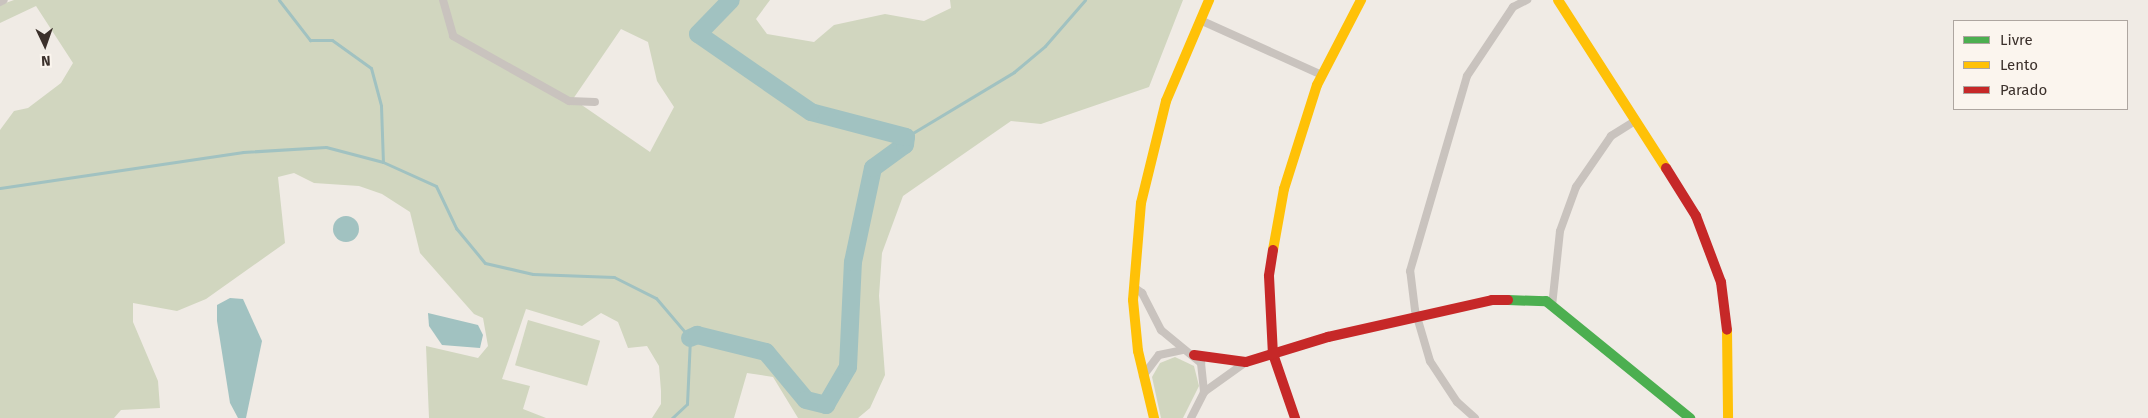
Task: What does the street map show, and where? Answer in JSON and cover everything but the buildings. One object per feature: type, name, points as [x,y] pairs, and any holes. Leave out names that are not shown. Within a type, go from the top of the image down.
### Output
[{"type":"street","points":[[0,2],[4,0]]},
{"type":"street","points":[[443,0],[453,36],[569,101],[595,102]]},
{"type":"street","points":[[1154,418],[1143,377],[1135,326],[1137,232],[1151,150],[1166,101],[1209,0]]},
{"type":"street","points":[[1294,418],[1273,354],[1269,276],[1284,189],[1322,75],[1361,0]]},
{"type":"street","points":[[1475,418],[1457,402],[1430,361],[1417,317],[1410,271],[1467,76],[1513,7],[1527,0]]},
{"type":"street","points":[[1558,0],[1635,121],[1683,191],[1721,282],[1727,316],[1728,418]]},
{"type":"street","points":[[1200,20],[1322,75]]},
{"type":"street","points":[[1552,306],[1560,231],[1576,187],[1611,136],[1635,121]]},
{"type":"street","points":[[1135,288],[1160,330],[1189,353],[1205,373],[1204,392],[1190,418]]},
{"type":"street","points":[[1204,392],[1246,362],[1273,354],[1492,300],[1546,301],[1690,418]]},
{"type":"street","points":[[1143,377],[1159,355],[1189,353],[1246,362]]},
{"type":"green space","points":[[14,0],[770,0],[756,19],[767,34],[814,42],[834,25],[885,14],[924,21],[951,8],[950,0],[1183,0],[1149,87],[1041,124],[1011,121],[903,196],[882,253],[879,296],[885,375],[870,408],[858,418],[798,418],[773,377],[747,373],[734,418],[652,418],[661,404],[661,391],[659,366],[647,346],[628,348],[618,322],[601,313],[582,326],[526,309],[502,379],[530,386],[523,409],[546,418],[429,418],[426,346],[478,358],[488,346],[483,318],[474,314],[420,253],[410,212],[382,194],[359,186],[314,183],[294,173],[278,177],[285,243],[206,299],[177,311],[133,303],[133,322],[158,381],[160,408],[121,410],[114,418],[0,418],[0,130],[14,111],[28,108],[61,83],[73,63],[36,6],[0,23],[0,5]],"holes":[[[621,29],[648,42],[657,81],[674,107],[650,152],[573,99]]]},
{"type":"green space","points":[[528,320],[600,341],[587,386],[515,365]]},
{"type":"green space","points":[[1175,357],[1194,366],[1199,386],[1183,418],[1161,418],[1152,377],[1160,363]]},
{"type":"water","points":[[346,216],[355,220],[359,229],[355,238],[346,242],[337,238],[333,229],[337,220]]},
{"type":"water","points":[[230,298],[243,299],[262,341],[246,418],[238,418],[230,403],[217,321],[217,305]]},
{"type":"water","points":[[428,313],[478,325],[483,335],[480,348],[442,345],[429,326]]},
{"type":"waterway","points":[[279,0],[310,40],[332,40],[371,68],[381,106],[383,162]]},
{"type":"waterway","points":[[690,338],[697,335],[766,352],[806,400],[826,405],[848,367],[853,262],[873,168],[905,145],[906,137],[811,112],[698,34],[731,0]]},
{"type":"waterway","points":[[906,137],[1014,72],[1045,46],[1085,0]]},
{"type":"waterway","points":[[0,188],[243,152],[326,147],[383,162],[436,186],[456,228],[485,263],[533,274],[614,277],[656,298],[690,338],[687,404],[672,418]]},
{"type":"traffic: fast","points":[[1508,300],[1546,301],[1690,418]]},
{"type":"traffic: slow","points":[[1154,418],[1138,351],[1133,300],[1141,203],[1166,101],[1209,0]]},
{"type":"traffic: slow","points":[[1273,250],[1284,189],[1317,85],[1361,0]]},
{"type":"traffic: slow","points":[[1558,0],[1666,168]]},
{"type":"traffic: slow","points":[[1727,330],[1728,418]]},
{"type":"traffic: jam","points":[[1666,168],[1696,216],[1721,282],[1727,330]]},
{"type":"traffic: jam","points":[[1273,250],[1269,276],[1273,354],[1295,418]]},
{"type":"traffic: jam","points":[[1194,355],[1246,362],[1328,337],[1492,300],[1508,300]]}]
